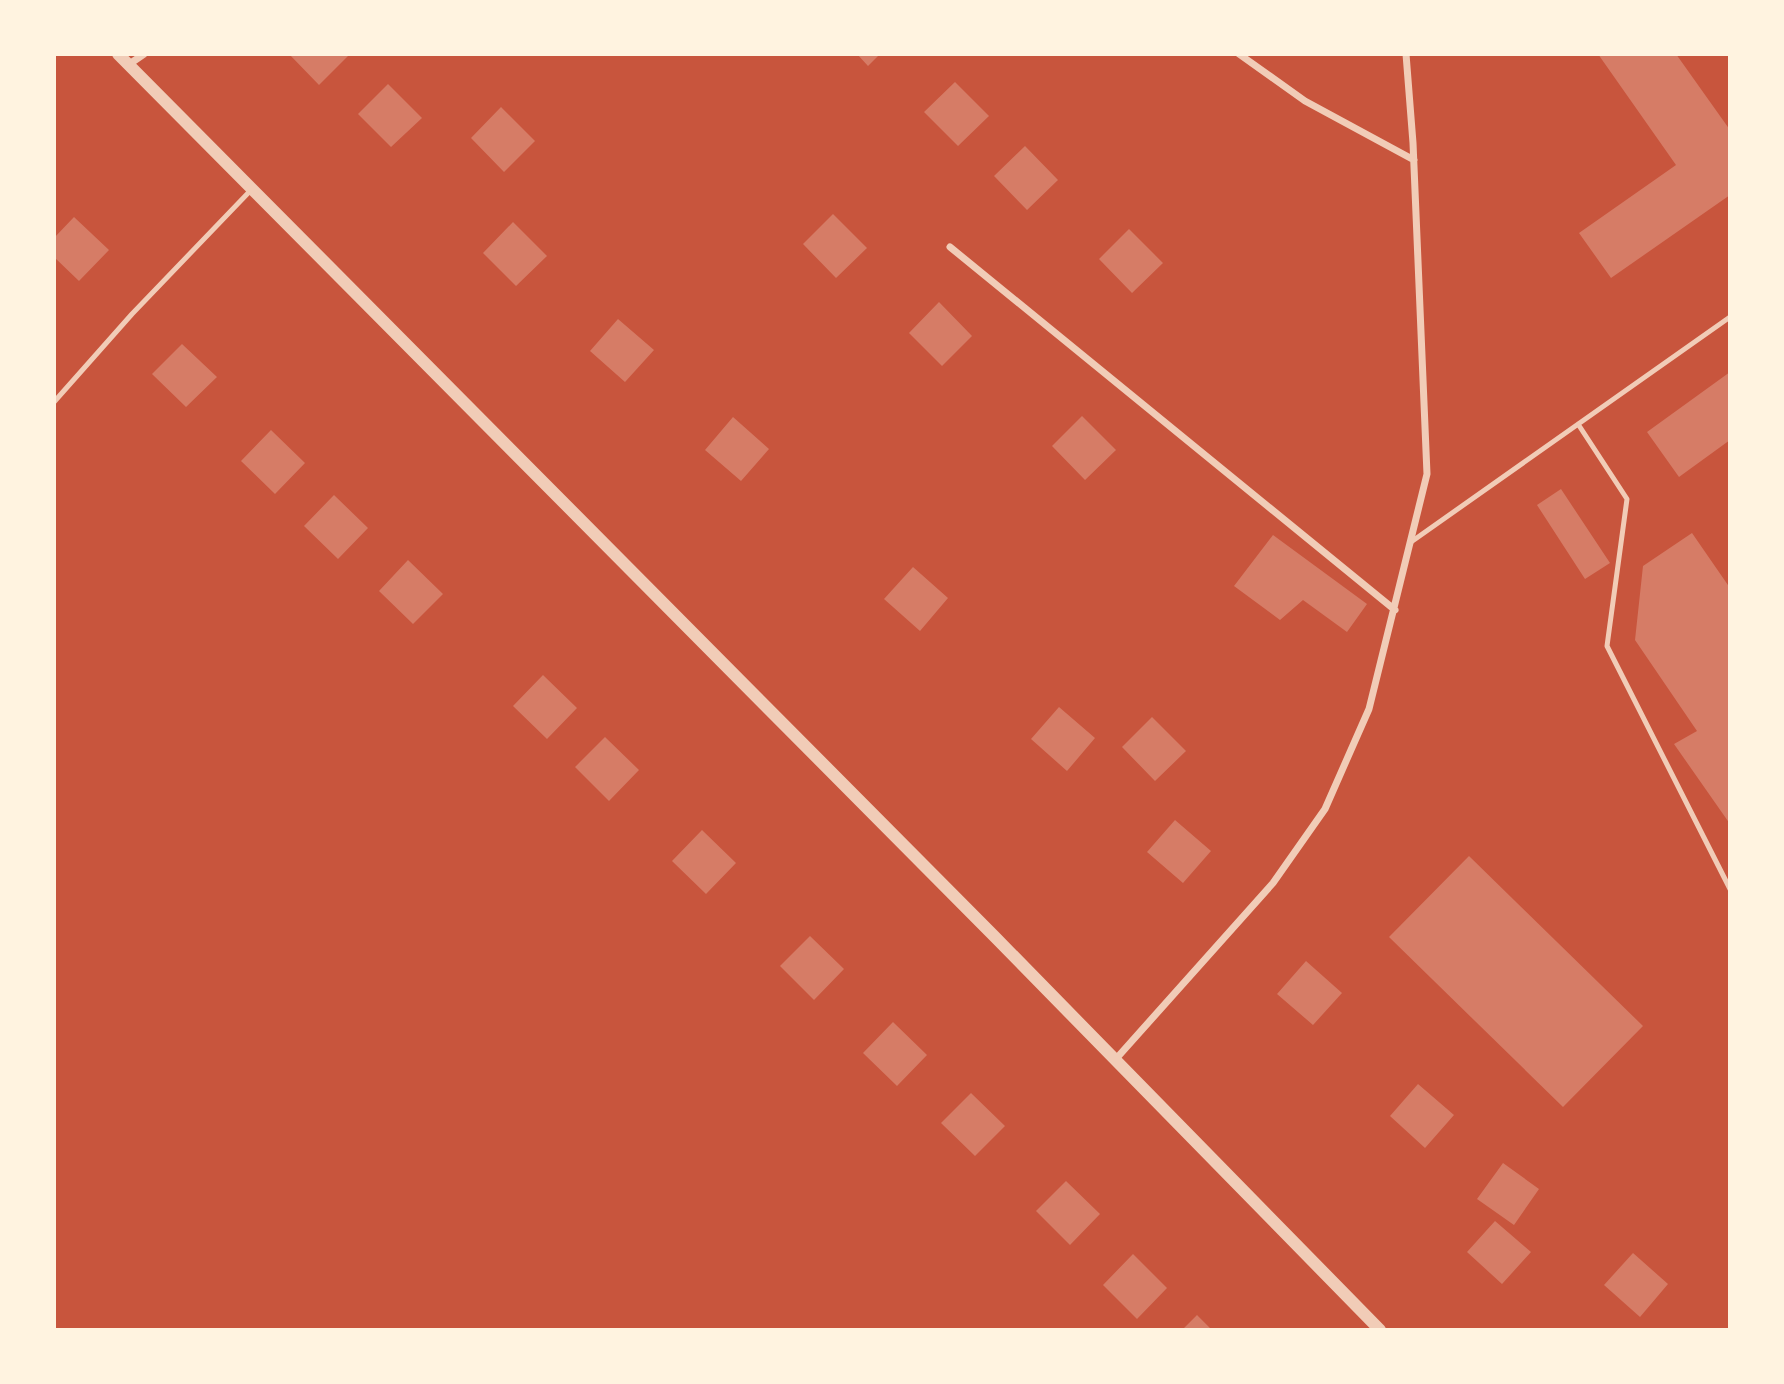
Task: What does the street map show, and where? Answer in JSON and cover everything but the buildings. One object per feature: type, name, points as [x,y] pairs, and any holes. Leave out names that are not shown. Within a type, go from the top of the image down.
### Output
[{"type":"street","points":[[118,54],[1381,1330]]},
{"type":"street","points":[[128,65],[144,54]]},
{"type":"street","points":[[1239,54],[1305,101],[1414,160]]},
{"type":"street","points":[[1114,1060],[1273,883],[1325,809],[1369,709],[1427,474],[1414,160],[1406,54]]},
{"type":"street","points":[[950,247],[1395,610]]},
{"type":"lane","points":[[54,402],[132,314],[251,190]]},
{"type":"lane","points":[[1411,542],[1730,317]]},
{"type":"lane","points":[[1578,424],[1627,499],[1607,646],[1730,889]]}]
